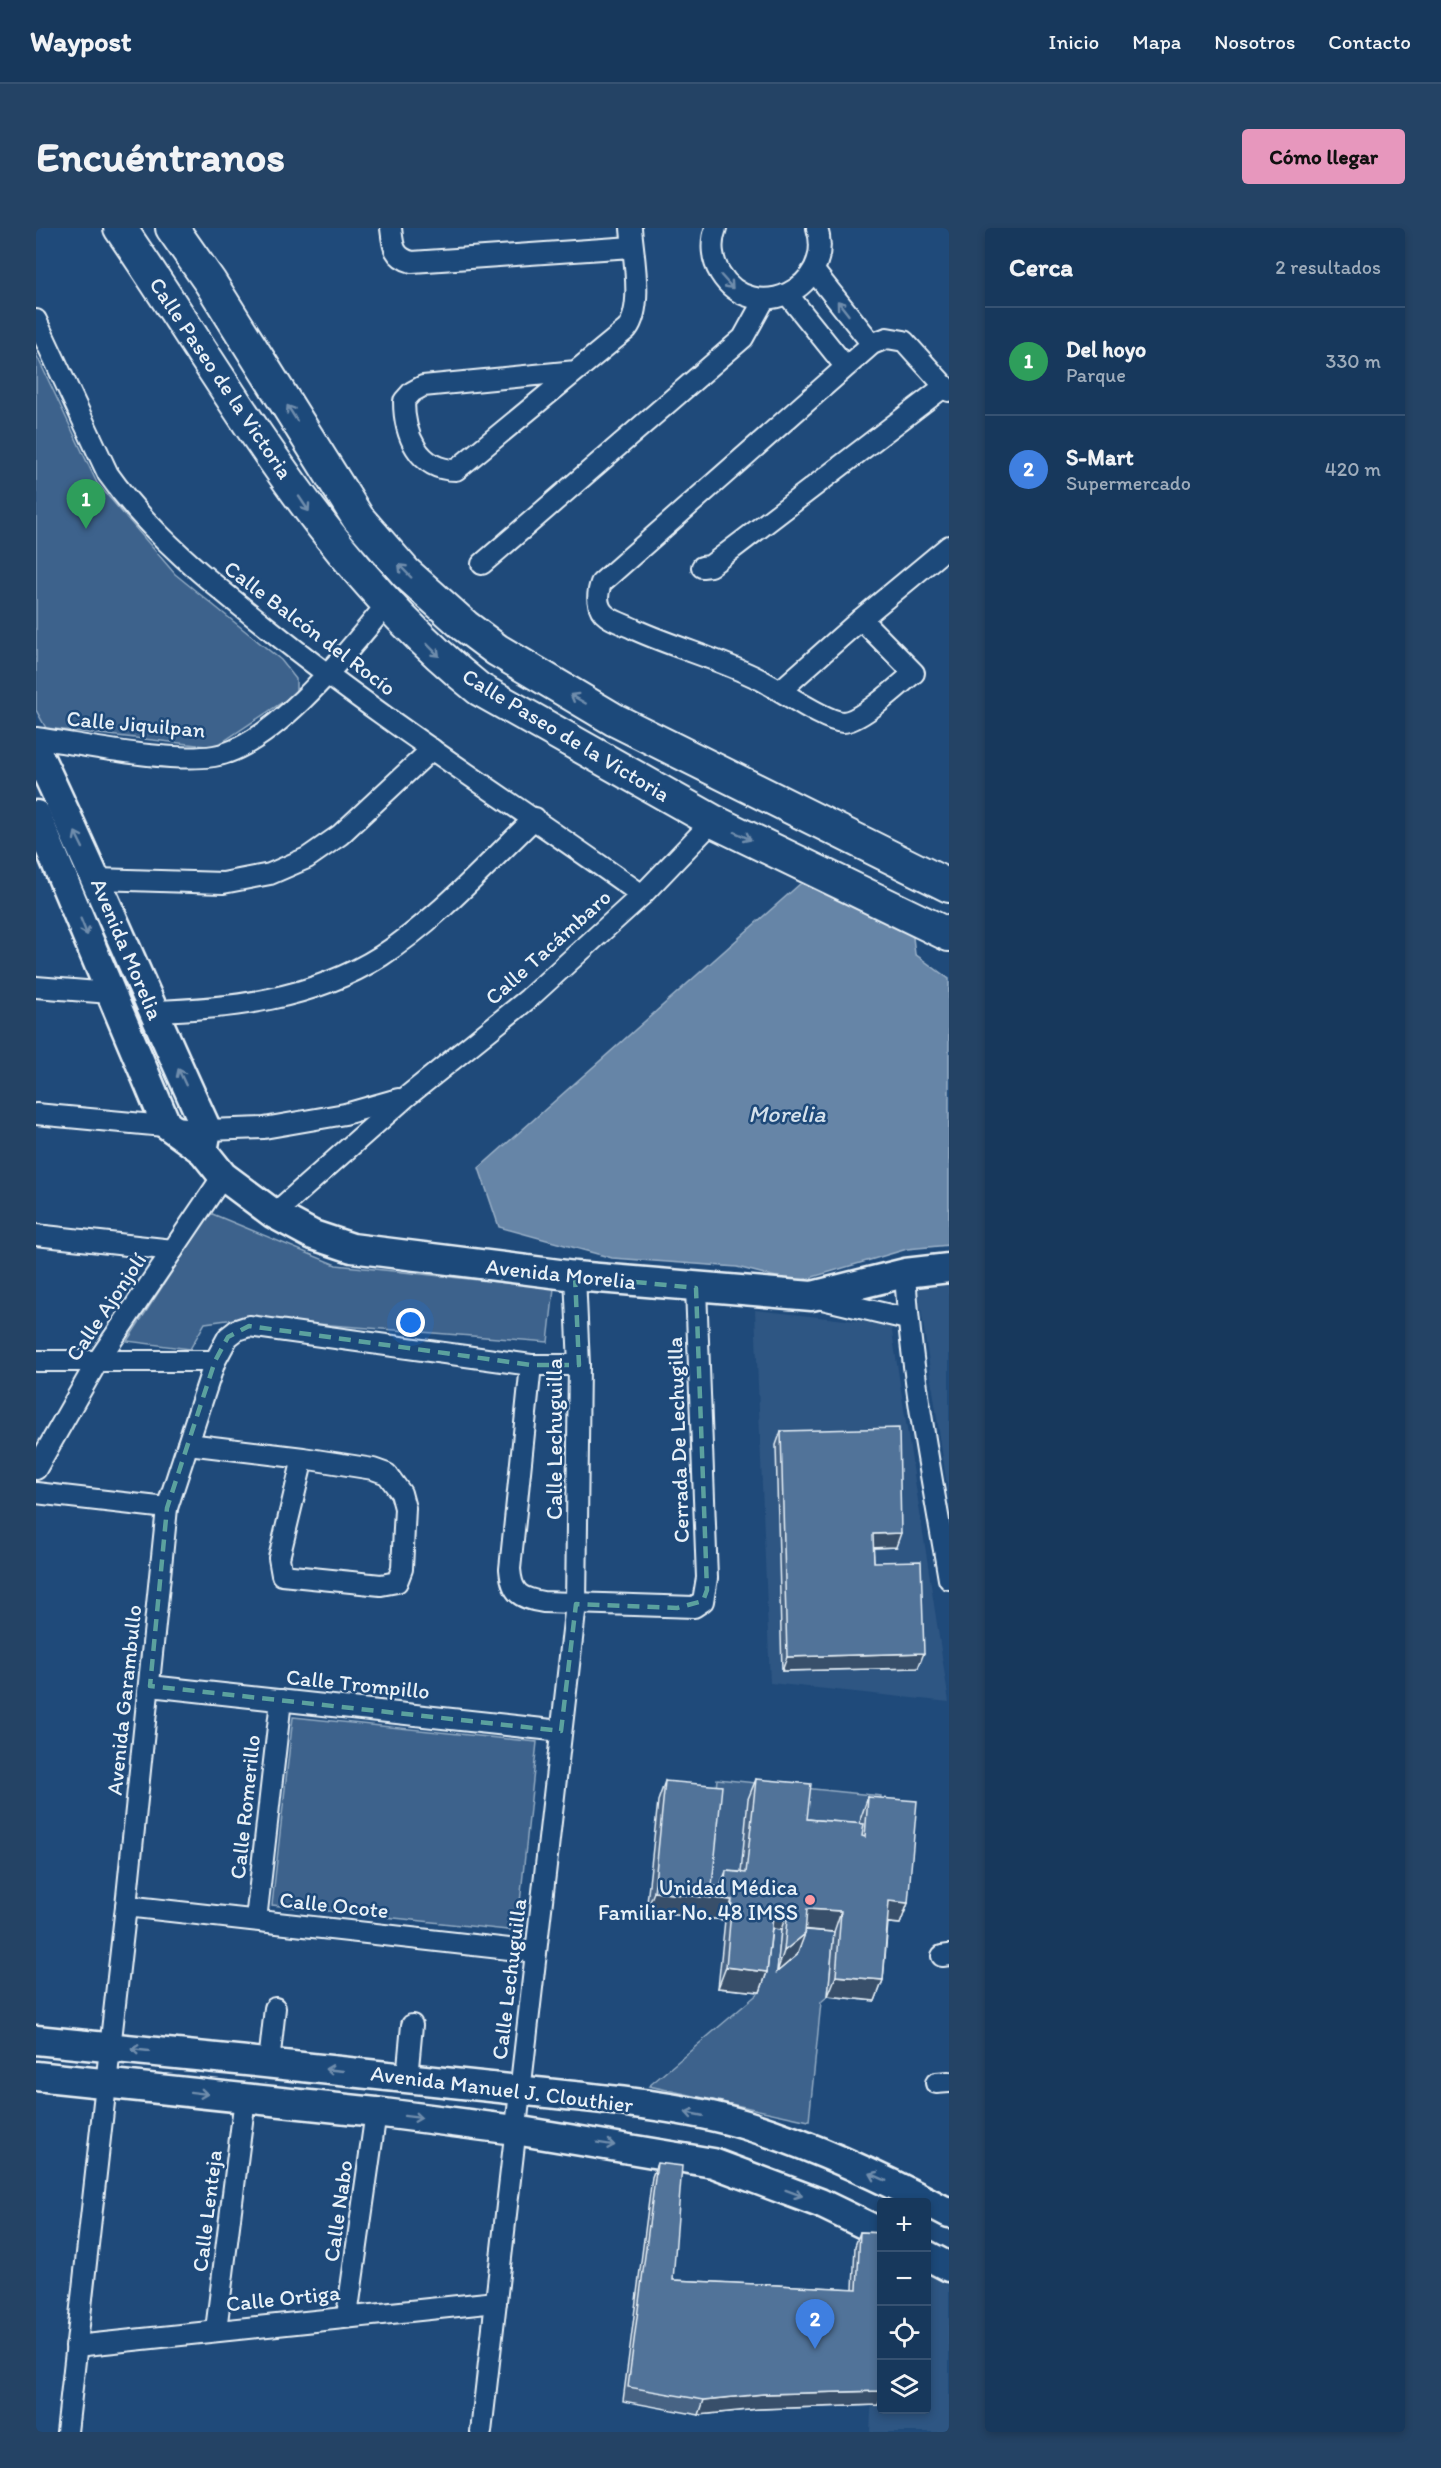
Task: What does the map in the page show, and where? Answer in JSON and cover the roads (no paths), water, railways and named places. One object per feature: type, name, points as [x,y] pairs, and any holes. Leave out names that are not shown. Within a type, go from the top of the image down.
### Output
[{"type":"main road","name":"Calle Paseo de la Victoria","points":[[120,228],[312,514],[347,560],[387,604],[447,663],[479,689],[713,821],[949,935]]},
{"type":"main road","name":"Calle Paseo de la Victoria","points":[[172,228],[210,282],[358,518],[379,544],[434,599],[489,644],[615,720],[949,886]]},
{"type":"main road","points":[[615,720],[774,782],[949,864]]},
{"type":"main road","name":"Avenida Morelia","points":[[36,750],[97,879],[205,1140],[223,1176],[274,1214],[313,1234],[352,1248],[575,1276],[696,1288],[812,1296],[905,1273],[949,1268]]},
{"type":"main road","name":"Avenida Morelia","points":[[36,815],[48,865],[110,993],[166,1124],[205,1140]]},
{"type":"main road","points":[[910,915],[949,953]]},
{"type":"main road","name":"Avenida Manuel J. Clouthier","points":[[36,2040],[407,2078],[693,2114],[744,2125],[824,2152],[892,2182],[949,2213]]},
{"type":"main road","name":"Avenida Manuel J. Clouthier","points":[[36,2076],[376,2112],[515,2130],[713,2163],[820,2203],[877,2231]]},
{"type":"main road","points":[[931,2257],[949,2266]]},
{"type":"street","points":[[391,228],[393,248],[403,260],[412,262],[631,238],[636,299],[634,319],[627,329],[456,470],[442,470],[428,463],[416,450],[407,432],[404,401],[412,392],[423,386],[576,371]]},
{"type":"street","points":[[716,228],[713,256],[723,278],[741,294],[764,300],[788,295],[807,281],[814,271],[820,248],[817,228]]},
{"type":"street","points":[[814,271],[872,344]]},
{"type":"street","points":[[788,295],[845,366]]},
{"type":"street","points":[[482,564],[743,338],[764,300]]},
{"type":"street","name":"Calle Balcón del Rocío","points":[[36,320],[108,474],[123,496],[199,573],[328,676],[535,818],[642,895]]},
{"type":"street","points":[[702,567],[710,566],[947,389],[904,341],[895,338],[872,344],[845,366],[601,583],[597,594],[599,606],[606,616],[648,635],[740,670],[782,690],[827,718],[843,722],[857,718],[914,673],[861,620]]},
{"type":"street","points":[[782,690],[949,546]]},
{"type":"street","name":"Calle Jiquilpan","points":[[36,738],[169,756],[202,757],[227,753],[242,746],[283,716],[328,676],[387,604]]},
{"type":"street","points":[[97,879],[223,883],[270,874],[307,858],[340,835],[432,749]]},
{"type":"street","points":[[152,1011],[204,1009],[267,1000],[334,979],[372,960],[430,916],[535,818]]},
{"type":"street","name":"Calle Tacámbaro","points":[[274,1214],[405,1098],[528,999],[642,895],[713,821]]},
{"type":"street","points":[[36,987],[110,993]]},
{"type":"street","name":"Calle Tacámbaro","points":[[205,1140],[345,1114],[405,1098]]},
{"type":"street","points":[[36,1114],[166,1124]]},
{"type":"street","name":"Calle Ajonjolí","points":[[36,1469],[97,1362],[223,1176]]},
{"type":"street","points":[[36,1235],[173,1250]]},
{"type":"street","points":[[905,1273],[907,1319],[949,1579]]},
{"type":"street","name":"Calle Lechuguilla","points":[[481,2432],[576,1604],[579,1365],[575,1276]]},
{"type":"street","name":"Cerrada De Lechugilla","points":[[696,1288],[707,1590]]},
{"type":"street","points":[[812,1296],[907,1319]]},
{"type":"street","name":"Avenida Garambullo","points":[[67,2432],[150,1686],[167,1508],[215,1361],[228,1337],[237,1330],[249,1326],[531,1365],[579,1365]]},
{"type":"street","points":[[36,1361],[215,1361]]},
{"type":"street","name":"Calle Lechuguilla","points":[[531,1365],[510,1569],[514,1592],[521,1598],[576,1604],[694,1606],[703,1601],[707,1590]]},
{"type":"street","points":[[188,1444],[303,1458],[373,1468],[387,1474],[401,1493],[405,1508],[402,1569],[397,1582],[381,1585],[282,1575],[279,1558],[303,1458]]},
{"type":"street","points":[[36,1493],[167,1508]]},
{"type":"street","name":"Calle Trompillo","points":[[150,1686],[561,1731]]},
{"type":"street","name":"Calle Romerillo","points":[[256,1920],[281,1700]]},
{"type":"street","name":"Calle Ocote","points":[[126,1906],[536,1952]]},
{"type":"street","points":[[269,2063],[275,2008]]},
{"type":"street","points":[[407,2078],[411,2025]]},
{"type":"street","name":"Calle Lenteja","points":[[216,2330],[245,2098]]},
{"type":"street","name":"Calle Nabo","points":[[347,2316],[376,2112]]},
{"type":"street","name":"Calle Ortiga","points":[[76,2346],[496,2302]]},
{"type":"water","name":"Morelia","points":[[801,883],[912,929],[915,954],[949,979],[949,1245],[907,1249],[796,1282],[737,1267],[612,1258],[499,1227],[479,1168]]},
{"type":"place","name":"Del hoyo","points":[[86,529]]},
{"type":"place","name":"Unidad Médica Familiar No. 48 IMSS","points":[[810,1900]]},
{"type":"place","name":"S-Mart","points":[[815,2349]]}]
